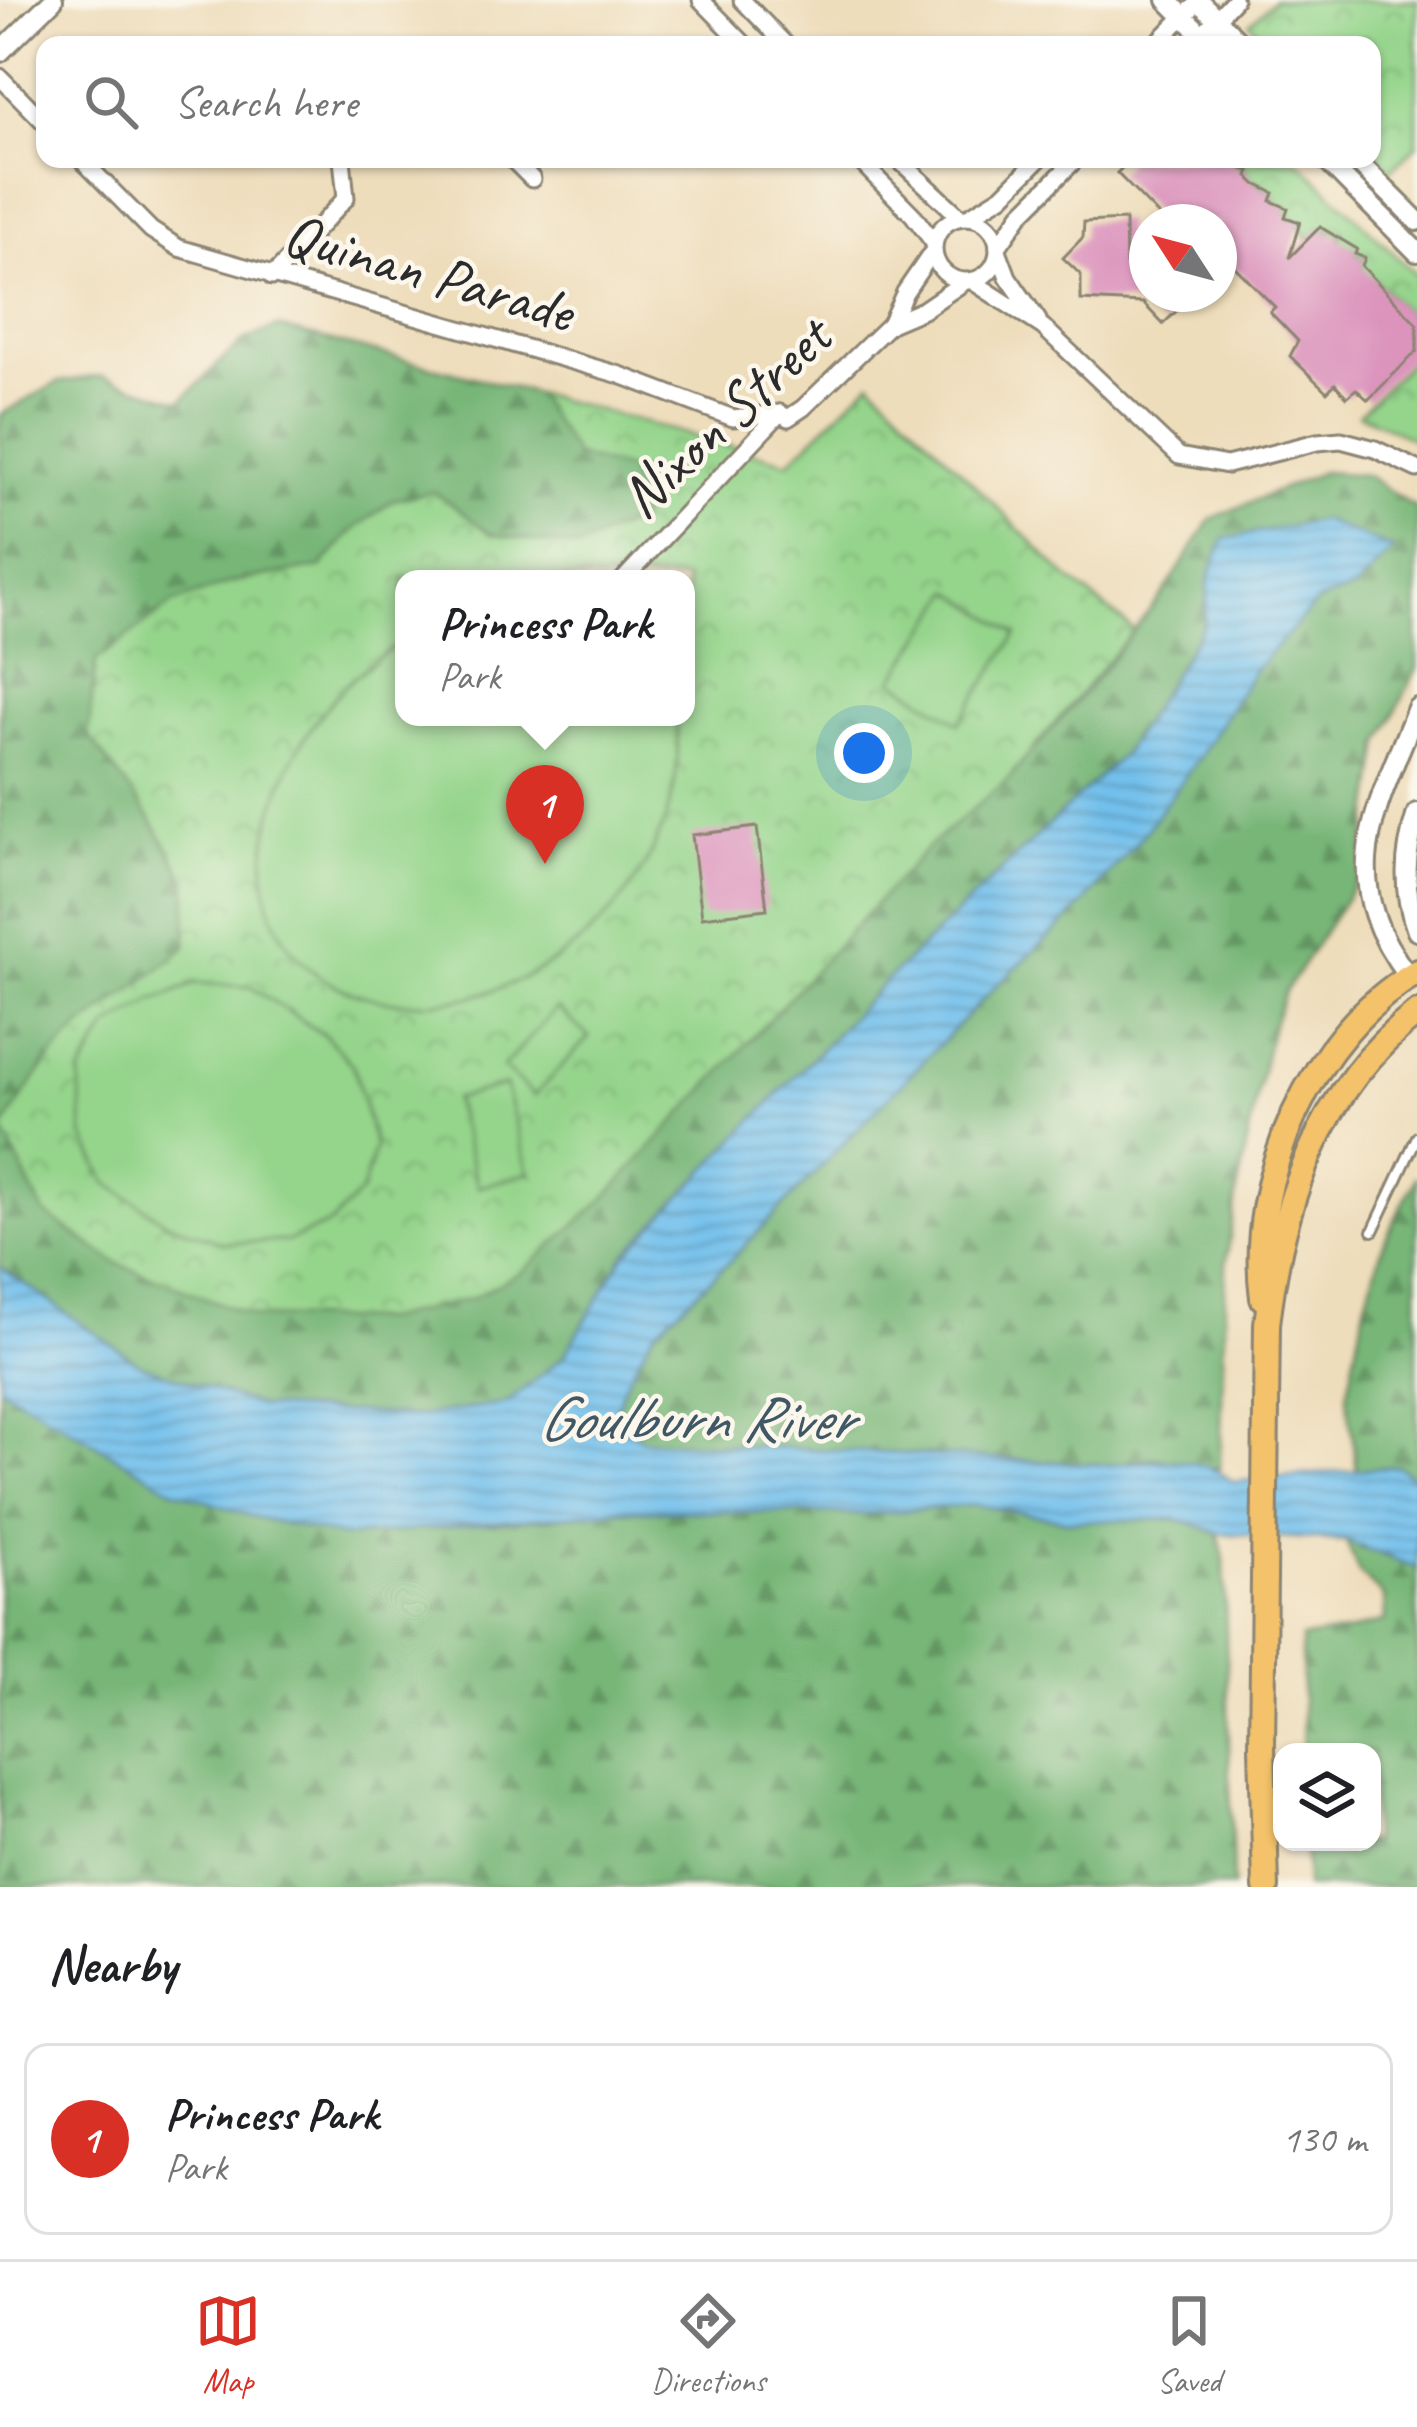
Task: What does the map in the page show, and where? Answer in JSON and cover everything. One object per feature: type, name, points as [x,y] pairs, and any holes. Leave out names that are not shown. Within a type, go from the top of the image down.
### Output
[{"type":"highway","points":[[1267,1324],[1259,1267],[1261,1237],[1284,1137],[1316,1074],[1338,1044],[1414,978]]},
{"type":"highway","points":[[1266,1887],[1262,1698],[1267,1324],[1272,1285],[1294,1194],[1314,1138],[1358,1068],[1417,1013]]},
{"type":"street","points":[[0,52],[53,0]]},
{"type":"street","points":[[701,0],[738,36]]},
{"type":"street","points":[[742,0],[777,36]]},
{"type":"street","points":[[1167,0],[1198,36]]},
{"type":"street","points":[[1164,36],[1199,0],[1233,36]]},
{"type":"street","points":[[1206,36],[1234,0]]},
{"type":"street","points":[[756,36],[767,26]]},
{"type":"street","points":[[0,77],[36,114]]},
{"type":"street","name":"Quinan Parade","points":[[90,168],[165,242],[620,375],[733,418],[779,413]]},
{"type":"street","points":[[272,277],[346,198],[343,168]]},
{"type":"street","points":[[521,168],[532,179]]},
{"type":"street","points":[[867,168],[913,215],[946,276],[968,282],[1043,327]]},
{"type":"street","points":[[908,168],[964,217],[992,230],[1009,277],[1043,327],[1179,456],[1227,466],[1341,440],[1375,449],[1417,470]]},
{"type":"street","points":[[934,247],[943,226],[1002,196],[1030,168]]},
{"type":"street","points":[[968,282],[990,272],[1021,214],[1067,168]]},
{"type":"street","points":[[1336,168],[1414,235]]},
{"type":"street","points":[[1362,168],[1414,235]]},
{"type":"street","name":"Nixon Street","points":[[632,570],[779,413],[788,418],[803,408],[890,324],[934,247]]},
{"type":"street","name":"Nixon Street","points":[[890,324],[968,282]]},
{"type":"street","points":[[1414,978],[1386,947],[1374,919],[1365,869],[1368,840],[1417,708]]},
{"type":"street","points":[[1417,813],[1406,879],[1417,931]]},
{"type":"lane","points":[[1373,1231],[1417,1137]]},
{"type":"green space","points":[[1274,0],[1417,0],[1417,145],[1391,170],[1381,159],[1381,36],[1263,36],[1250,23]]},
{"type":"green space","points":[[1244,168],[1305,168],[1417,276],[1417,324],[1375,280],[1360,271],[1365,258],[1340,243],[1341,234],[1320,228],[1309,239],[1300,222],[1271,201],[1274,193],[1248,176]]},
{"type":"green space","points":[[277,327],[535,393],[576,455],[630,469],[641,518],[579,548],[491,534],[434,492],[352,531],[321,567],[232,582],[150,817],[187,881],[186,947],[145,983],[862,918],[927,848],[1006,781],[1094,681],[1163,594],[1211,519],[1322,472],[1366,475],[1417,509],[1417,668],[1381,742],[1361,875],[1285,992],[1271,1029],[1236,1196],[1226,1264],[1220,1469],[1151,1458],[1111,1465],[643,1440],[614,1420],[624,1385],[653,1333],[729,1262],[995,987],[1077,911],[1200,756],[1253,672],[1317,602],[1356,587],[1392,549],[1209,577],[1204,624],[1124,753],[886,981],[623,1257],[565,1355],[506,1404],[417,1416],[262,1407],[141,1365],[0,1267],[0,415],[59,382],[102,376],[181,401],[241,342]]},
{"type":"green space","points":[[1417,355],[1417,441],[1359,414]]},
{"type":"green space","points":[[871,381],[1068,578],[1134,630],[1006,781],[927,848],[604,1199],[523,1271],[472,1298],[384,1320],[255,1317],[116,1263],[43,1212],[3,1130],[64,1044],[186,947],[187,881],[150,817],[88,735],[96,660],[173,603],[232,582],[321,567],[352,531],[393,500],[434,491],[491,534],[579,548],[641,518],[630,470],[576,456],[535,393],[789,462]]},
{"type":"green space","points":[[952,591],[1017,634],[959,723],[893,680]]},
{"type":"green space","points":[[395,647],[395,726],[676,726],[676,776],[670,805],[645,865],[625,896],[573,948],[542,968],[475,996],[395,1002],[356,994],[323,978],[296,956],[277,927],[267,893],[265,853],[273,810],[293,758],[339,692]]},
{"type":"green space","points":[[197,983],[251,987],[327,1037],[354,1067],[375,1147],[362,1191],[331,1223],[288,1241],[224,1243],[165,1222],[106,1182],[83,1135],[80,1074],[108,1027],[154,1000]]},
{"type":"green space","points":[[557,1008],[589,1037],[534,1096],[503,1067]]},
{"type":"green space","points":[[505,1085],[529,1173],[478,1187],[454,1099]]},
{"type":"green space","points":[[1417,1176],[1417,1480],[1398,1466],[1357,1471],[1347,1395],[1366,1301],[1385,1239]]},
{"type":"green space","points":[[0,1387],[16,1397],[489,1524],[620,1510],[866,1514],[977,1505],[1069,1521],[1176,1519],[1218,1533],[1224,1559],[1233,1887],[0,1887]]},
{"type":"green space","points":[[1346,1541],[1417,1568],[1417,1887],[1306,1887],[1305,1851],[1381,1851],[1381,1743],[1303,1743],[1301,1638],[1385,1621],[1384,1597],[1359,1573]]},
{"type":"water","points":[[1322,520],[1393,549],[1356,588],[1317,602],[1253,672],[1145,832],[1077,911],[995,987],[729,1262],[653,1333],[624,1385],[614,1419],[643,1440],[1111,1465],[1175,1461],[1207,1467],[1233,1482],[1398,1466],[1417,1480],[1417,1568],[1346,1541],[1218,1533],[1176,1519],[1069,1521],[977,1505],[866,1514],[620,1510],[344,1537],[251,1516],[171,1489],[0,1387],[0,1267],[141,1365],[262,1407],[417,1416],[506,1404],[565,1355],[623,1257],[886,981],[1124,753],[1204,624],[1209,577],[1224,539]]},
{"type":"building","points":[[1122,168],[1250,171],[1248,176],[1256,184],[1274,193],[1271,201],[1288,208],[1285,217],[1300,222],[1289,258],[1320,227],[1357,249],[1355,254],[1365,258],[1362,266],[1417,324],[1417,351],[1368,400],[1356,389],[1347,397],[1335,384],[1327,392],[1290,356],[1298,341],[1270,312],[1275,307],[1237,269],[1237,204],[1147,204],[1117,173]]},
{"type":"building","points":[[1125,220],[1129,302],[1081,300],[1081,275],[1063,258],[1083,237],[1084,222]]},
{"type":"building","points":[[1152,312],[1175,312],[1163,324]]},
{"type":"building","points":[[757,827],[767,909],[702,917],[692,835]]},
{"type":"place","name":"Princess Park","points":[[545,864]]},
{"type":"water label","name":"Goulburn River","points":[[695,1417]]}]
